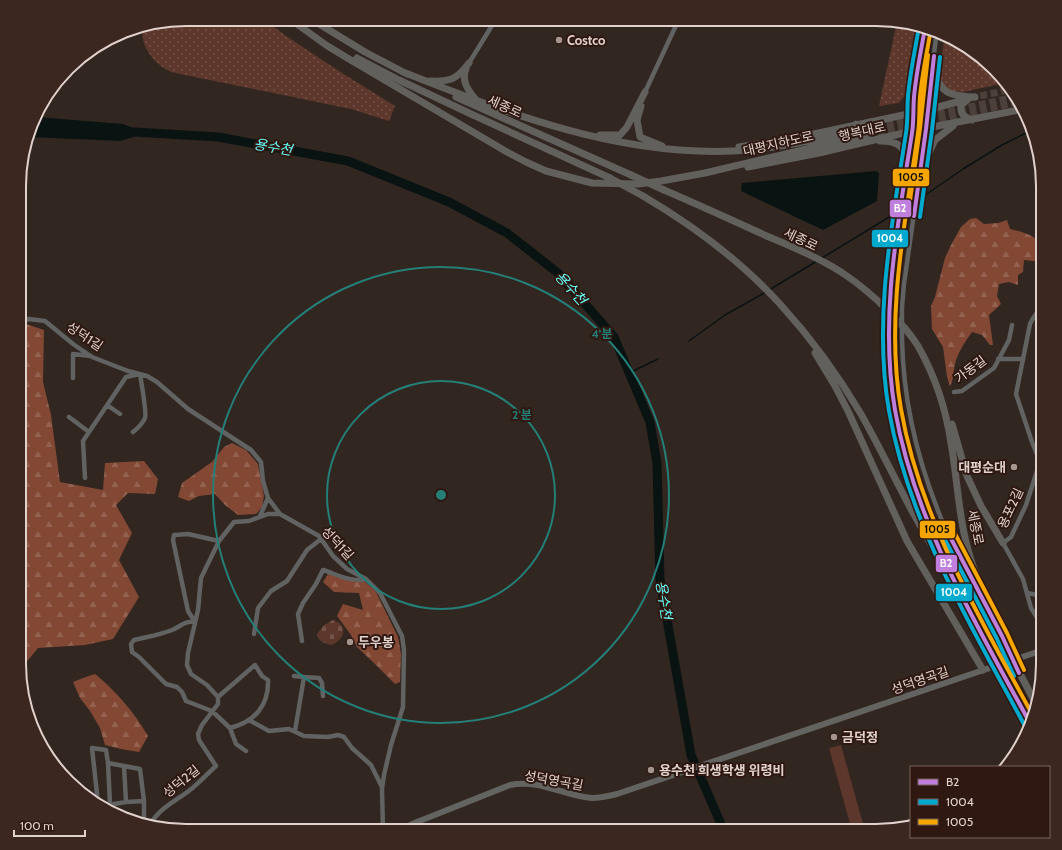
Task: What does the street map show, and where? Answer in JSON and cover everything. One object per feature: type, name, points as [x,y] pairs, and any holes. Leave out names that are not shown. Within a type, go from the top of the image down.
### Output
[{"type":"highway","name":"대평지하도로","points":[[300,26],[349,59],[507,152],[546,171],[592,183],[638,184],[661,181],[705,173],[858,138]]},
{"type":"highway","name":"세종로","points":[[302,26],[399,80],[610,178],[643,196],[691,226],[715,244],[757,280],[781,305],[813,343],[860,413],[1027,718]]},
{"type":"highway","name":"세종로","points":[[322,26],[365,52],[470,104],[837,269],[872,296],[909,334],[917,346],[937,387],[948,427],[957,495],[966,541],[981,585],[1007,650],[1033,698]]},
{"type":"highway","points":[[424,80],[440,82],[454,79],[469,63]]},
{"type":"highway","points":[[469,63],[465,72],[465,84],[476,100]]},
{"type":"highway","points":[[932,68],[945,92],[971,98]]},
{"type":"highway","points":[[403,72],[516,115],[578,133],[616,142],[675,150],[705,151]]},
{"type":"highway","points":[[578,133],[608,136],[620,135],[627,127],[645,92]]},
{"type":"highway","points":[[645,92],[637,120],[640,137],[675,150]]},
{"type":"highway","points":[[971,98],[962,106],[961,110],[965,117],[972,120]]},
{"type":"highway","name":"행복대로","points":[[705,151],[795,138],[854,124],[927,110],[971,98]]},
{"type":"highway","name":"행복대로","points":[[858,138],[868,141],[912,131],[1018,111]]},
{"type":"highway","points":[[921,169],[935,140],[951,127],[960,122]]},
{"type":"highway","points":[[854,124],[860,124],[867,131],[864,141],[858,138]]},
{"type":"highway","name":"대평지하도로","points":[[705,151],[733,151],[772,148],[858,138]]},
{"type":"highway","points":[[868,141],[895,142],[901,146],[906,156],[906,166]]},
{"type":"highway","points":[[792,318],[835,386],[848,411],[907,541],[983,670]]},
{"type":"highway","points":[[937,387],[944,398],[949,412],[967,476],[981,506],[1003,543]]},
{"type":"main road","name":"성덕영곡길","points":[[413,824],[510,785],[522,783],[545,786],[591,798],[602,798],[617,794],[1036,652]]},
{"type":"street","points":[[469,63],[492,26]]},
{"type":"street","points":[[645,92],[676,26]]},
{"type":"street","points":[[924,33],[890,300],[890,354],[895,410],[914,483],[929,525],[950,572],[977,626]]},
{"type":"street","points":[[936,38],[921,169],[904,284],[902,307],[902,354],[909,409],[926,481],[941,520],[964,567],[1002,637]]},
{"type":"street","points":[[1036,313],[1032,320],[1016,394],[1036,450]]},
{"type":"street","name":"성덕1길","points":[[26,320],[45,321],[73,344],[92,356],[128,371],[147,376],[157,382],[188,409],[251,450],[261,462],[263,481],[268,498],[280,514],[319,536],[333,556],[347,569],[366,579],[380,592],[402,636],[404,650],[403,707],[391,745],[384,775],[382,789],[383,824]]},
{"type":"street","name":"가동길","points":[[954,392],[962,391],[994,368],[1009,340],[1012,325]]},
{"type":"street","points":[[73,378],[73,354],[92,356]]},
{"type":"street","name":"가동길","points":[[998,359],[1023,359]]},
{"type":"street","points":[[85,478],[84,441],[126,377],[140,374],[146,412],[142,423],[133,432]]},
{"type":"street","points":[[107,405],[120,414]]},
{"type":"street","points":[[69,417],[89,432]]},
{"type":"street","name":"용포2길","points":[[1036,478],[1026,505],[1011,537],[1003,543],[1023,579],[1031,608],[1036,616]]},
{"type":"street","points":[[260,516],[268,498]]},
{"type":"street","points":[[230,728],[238,726],[249,720],[264,705],[268,692],[268,680],[262,676],[255,665],[218,697],[207,685],[191,674],[187,665],[196,622],[201,578],[219,541],[234,522],[249,521],[260,516],[280,514]]},
{"type":"street","points":[[196,622],[188,611],[173,540],[174,535],[188,534],[219,541]]},
{"type":"street","points":[[254,634],[258,608],[271,591],[287,581],[307,550],[321,539]]},
{"type":"street","points":[[302,641],[298,614],[303,602],[316,584],[323,570],[350,579],[360,581],[366,579]]},
{"type":"street","points":[[1027,593],[1036,595]]},
{"type":"street","points":[[196,622],[190,621],[179,625],[173,630],[134,640],[131,644],[132,652],[166,684],[177,687],[182,692],[186,701],[212,711],[230,728],[236,744],[246,751]]},
{"type":"street","points":[[294,676],[319,678],[322,683],[323,696]]},
{"type":"street","points":[[295,731],[304,677]]},
{"type":"street","name":"성덕2길","points":[[152,821],[162,810],[190,789],[216,766],[198,740],[198,734],[202,724],[218,704],[218,697]]},
{"type":"street","name":"성덕1길","points":[[249,720],[269,731],[289,729],[304,736],[344,736],[352,748],[371,765],[382,789]]},
{"type":"street","points":[[97,797],[92,748],[106,750],[110,804],[144,801]]},
{"type":"street","points":[[108,763],[140,769],[144,801],[144,819]]},
{"type":"street","points":[[124,766],[126,802]]},
{"type":"green space","points":[[175,26],[273,26],[339,71],[395,106],[389,121],[351,109],[171,72],[165,69],[149,54],[143,40],[142,33],[144,31]]},
{"type":"green space","points":[[896,27],[915,30],[907,93],[899,103],[879,106]]},
{"type":"green space","points":[[944,41],[974,59],[1000,84],[964,92],[950,91],[940,79],[939,72]]},
{"type":"green space","points":[[976,218],[984,224],[998,223],[1007,220],[1010,229],[1034,237],[1036,238],[1036,261],[1024,260],[1023,272],[1018,275],[1018,285],[1009,282],[999,284],[997,296],[1001,304],[989,315],[993,345],[990,345],[982,335],[972,332],[958,355],[950,386],[947,377],[943,347],[932,329],[931,306],[935,297],[945,258],[961,227],[970,219]]},
{"type":"green space","points":[[26,324],[44,330],[43,382],[51,415],[60,482],[103,490],[105,463],[144,461],[158,479],[155,494],[128,493],[116,505],[132,533],[119,560],[139,597],[113,639],[85,645],[38,648],[26,663]]},
{"type":"green space","points":[[232,443],[246,450],[258,464],[264,496],[262,507],[256,514],[238,515],[225,505],[215,494],[199,496],[189,501],[178,497],[182,483],[212,462],[224,447]]},
{"type":"green space","points":[[328,574],[341,578],[364,581],[376,592],[398,637],[401,654],[400,682],[395,684],[357,647],[351,635],[337,616],[343,604],[363,610],[359,593],[334,592],[323,582]]},
{"type":"green space","points":[[333,620],[341,625],[343,632],[339,640],[331,645],[320,640],[317,634],[324,625]]},
{"type":"green space","points":[[95,674],[124,702],[148,736],[139,752],[105,745],[100,728],[80,698],[73,682]]},
{"type":"green space","points":[[841,745],[863,824],[850,824],[829,748]]},
{"type":"shaded area","points":[[41,117],[123,124],[146,133],[120,141],[33,137]]},
{"type":"shaded area","points":[[876,171],[879,173],[877,201],[823,230],[741,191],[742,183]]},
{"type":"waterway","name":"용수천","points":[[134,132],[218,137],[348,161],[449,202],[507,233],[558,273],[614,337],[650,422],[657,463],[660,580],[691,755],[721,824]]},
{"type":"waterway","points":[[918,200],[963,169],[1002,145],[1027,132]]},
{"type":"waterway","points":[[903,209],[915,202]]},
{"type":"waterway","points":[[822,258],[899,211]]},
{"type":"waterway","points":[[769,290],[817,261]]},
{"type":"waterway","points":[[689,341],[725,315],[766,292]]},
{"type":"waterway","points":[[629,373],[658,359]]},
{"type":"tunnel","points":[[970,98],[1005,91]]},
{"type":"tunnel","points":[[856,132],[1010,98]]},
{"type":"tunnel","points":[[857,137],[1013,103]]},
{"type":"transit line","name":"1004","points":[[918,31],[910,79],[907,128],[886,272],[883,342],[889,411],[898,453],[911,494],[927,535],[964,613],[1024,725]]},
{"type":"transit line","name":"B2","points":[[924,33],[916,80],[913,128],[892,271],[889,341],[895,410],[904,452],[917,493],[950,573],[1027,718]]},
{"type":"transit line","name":"1005","points":[[930,35],[922,80],[919,128],[903,236],[896,306],[895,340],[901,409],[910,450],[922,490],[937,529],[973,606],[1030,710]]},
{"type":"transit line","name":"1005","points":[[908,215],[928,55]]},
{"type":"transit line","name":"B2","points":[[914,216],[934,56]]},
{"type":"transit line","name":"1004","points":[[920,217],[940,57]]},
{"type":"transit line","name":"1005","points":[[952,528],[1007,633],[1024,670]]},
{"type":"transit line","name":"B2","points":[[947,531],[1002,636],[1019,673]]},
{"type":"transit line","name":"1004","points":[[942,534],[997,639],[1014,676]]},
{"type":"place","name":"Costco","points":[[559,40]]},
{"type":"place","name":"대평순대","points":[[1014,467]]},
{"type":"place","name":"두우봉","points":[[350,642]]},
{"type":"place","name":"금덕정","points":[[834,737]]},
{"type":"place","name":"용수천 희생학생 위령비","points":[[651,770]]}]
